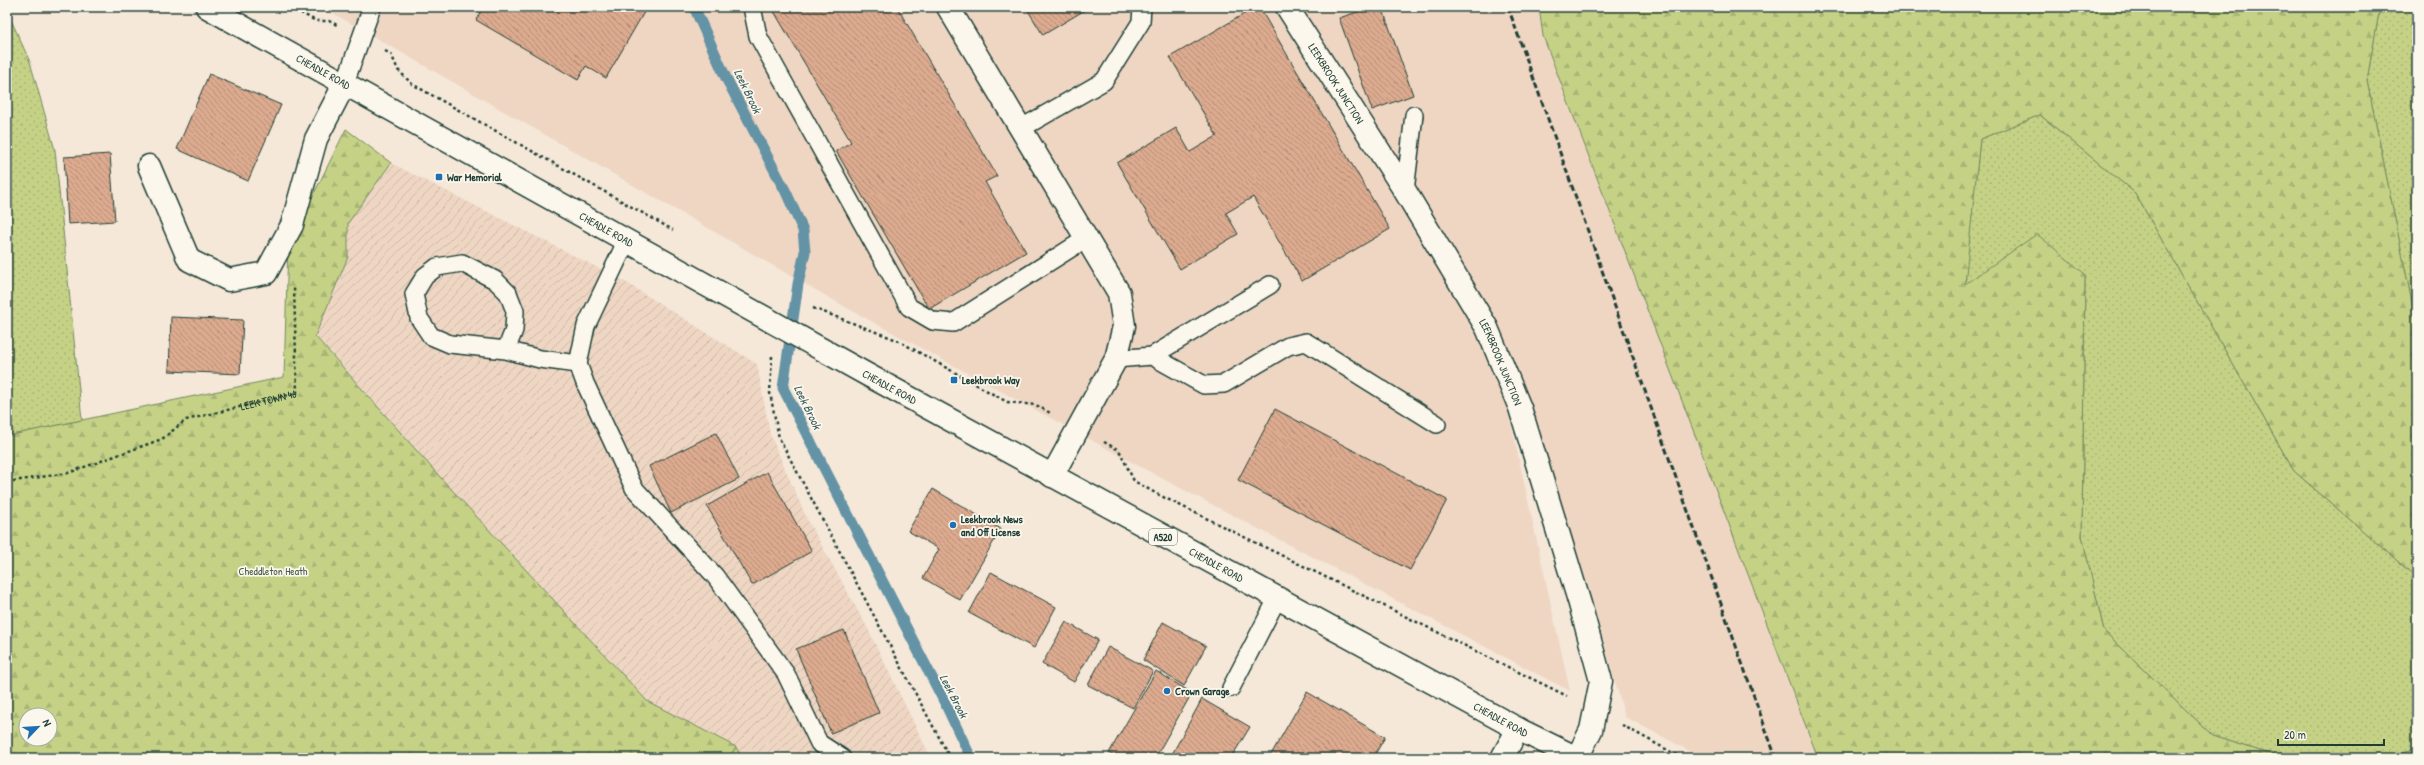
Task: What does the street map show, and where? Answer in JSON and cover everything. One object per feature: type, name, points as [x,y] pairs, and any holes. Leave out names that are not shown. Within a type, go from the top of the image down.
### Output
[{"type":"main road","name":"CHEADLE ROAD","points":[[207,7],[1052,476],[1518,729],[1577,758]]},
{"type":"main road","points":[[948,7],[1119,293],[1124,326],[1116,359],[1052,476]]},
{"type":"main road","name":"LEEKBROOK JUNCTION","points":[[1287,7],[1405,191],[1487,328],[1520,408],[1601,681],[1591,730],[1577,758]]},
{"type":"main road","points":[[149,166],[189,260],[229,280],[266,273],[292,225],[316,140],[344,83]]},
{"type":"main road","points":[[1502,758],[1518,729]]},
{"type":"lane","points":[[344,83],[372,7]]},
{"type":"lane","points":[[752,7],[758,36],[909,308],[933,321],[953,323],[1087,238]]},
{"type":"lane","points":[[1020,129],[1104,81],[1142,22],[1142,7]]},
{"type":"lane","points":[[1405,191],[1414,115]]},
{"type":"lane","points":[[627,240],[586,326],[578,364],[585,383],[634,488],[715,576],[786,674],[819,743],[842,758]]},
{"type":"lane","points":[[506,350],[514,330],[515,311],[508,293],[495,280],[462,263],[437,267],[425,276],[414,294],[419,318],[431,336],[450,344],[506,350],[540,359],[578,364]]},
{"type":"lane","points":[[1116,359],[1152,356],[1270,285]]},
{"type":"lane","points":[[1152,356],[1204,384],[1224,384],[1288,346],[1306,342],[1437,424]]},
{"type":"lane","points":[[1231,688],[1277,599]]},
{"type":"path","points":[[290,7],[316,22],[329,21],[391,54],[398,70],[412,84],[675,231]]},
{"type":"path","name":"LEEK TOWN 46","points":[[7,482],[68,473],[162,439],[186,420],[296,393],[294,286]]},
{"type":"path","points":[[812,308],[897,340],[1007,402],[1036,405],[1119,450],[1134,481],[1159,495],[1595,710],[1682,758]]},
{"type":"path","points":[[773,322],[770,393],[779,438],[950,758]]},
{"type":"shaded area","points":[[322,7],[1596,7],[1868,758],[1703,758],[1625,717],[1587,582],[1497,324],[1497,360],[1570,691],[1163,479],[847,308]]},
{"type":"shaded area","points":[[391,163],[622,280],[757,364],[770,434],[807,519],[867,627],[931,758],[742,758],[736,747],[647,701],[440,477],[315,335],[348,257],[348,223]]},
{"type":"green space","points":[[1539,7],[2380,7],[2367,80],[2417,328],[2417,578],[2294,471],[2135,193],[2040,115],[1980,139],[1965,284],[2037,234],[2085,274],[2082,536],[2104,631],[2213,736],[2282,758],[1818,758],[1543,36]]},
{"type":"green space","points":[[2380,7],[2417,7],[2417,328],[2367,80]]},
{"type":"green space","points":[[7,11],[30,62],[55,150],[82,420],[7,436]]},
{"type":"green space","points":[[2040,115],[2135,193],[2294,471],[2417,578],[2417,749],[2388,758],[2282,758],[2213,736],[2104,631],[2082,536],[2085,275],[1964,285],[1980,139]]},
{"type":"green space","name":"Cheddleton Heath","points":[[346,129],[391,163],[348,223],[348,257],[315,336],[440,477],[647,701],[736,747],[728,758],[7,758],[7,436],[284,377],[288,246]]},
{"type":"green space","points":[[736,747],[742,758],[728,758]]},
{"type":"green space","points":[[2417,749],[2417,758],[2388,758]]},
{"type":"building","points":[[483,7],[647,7],[606,78],[586,66],[578,80],[476,20]]},
{"type":"building","points":[[897,7],[997,176],[985,182],[1026,252],[929,309],[836,151],[851,142],[772,8]]},
{"type":"building","points":[[1026,7],[1090,7],[1043,35]]},
{"type":"building","points":[[1256,7],[1259,7],[1390,229],[1302,281],[1253,197],[1226,213],[1238,234],[1180,269],[1117,163],[1176,128],[1190,152],[1217,136],[1170,57]]},
{"type":"building","points":[[1373,7],[1382,7],[1413,95],[1372,110],[1339,18]]},
{"type":"building","points":[[209,74],[281,105],[248,181],[177,149]]},
{"type":"building","points":[[110,154],[115,221],[68,224],[64,157]]},
{"type":"building","points":[[171,317],[243,320],[240,374],[169,371]]},
{"type":"building","points":[[1275,409],[1447,500],[1410,570],[1238,480]]},
{"type":"building","points":[[716,433],[739,479],[671,513],[649,466]]},
{"type":"building","points":[[767,472],[812,551],[752,585],[707,506]]},
{"type":"building","points":[[933,489],[1001,529],[960,600],[923,578],[939,549],[908,531]]},
{"type":"building","points":[[991,572],[1056,607],[1034,648],[969,613]]},
{"type":"building","points":[[1066,622],[1098,640],[1074,682],[1042,664]]},
{"type":"building","points":[[1163,622],[1206,646],[1184,686],[1143,660]]},
{"type":"building","points":[[844,630],[879,713],[831,733],[796,649]]},
{"type":"building","points":[[1108,647],[1153,671],[1133,708],[1088,685]]},
{"type":"building","points":[[1156,671],[1192,693],[1155,758],[1118,758],[1109,753]]},
{"type":"building","points":[[1307,692],[1385,737],[1373,758],[1269,758]]},
{"type":"building","points":[[1202,699],[1250,727],[1231,758],[1170,758]]},
{"type":"waterway","name":"Leek Brook","points":[[694,7],[726,78],[786,192],[803,230],[805,252],[798,284],[783,388],[945,703],[971,758]]},
{"type":"railway","points":[[1508,7],[1776,758]]},
{"type":"place","name":"War Memorial","points":[[439,177]]},
{"type":"place","name":"Leekbrook Way","points":[[954,380]]},
{"type":"place","name":"Leekbrook News and Off License","points":[[953,525]]},
{"type":"place","name":"Crown Garage","points":[[1167,691]]}]
